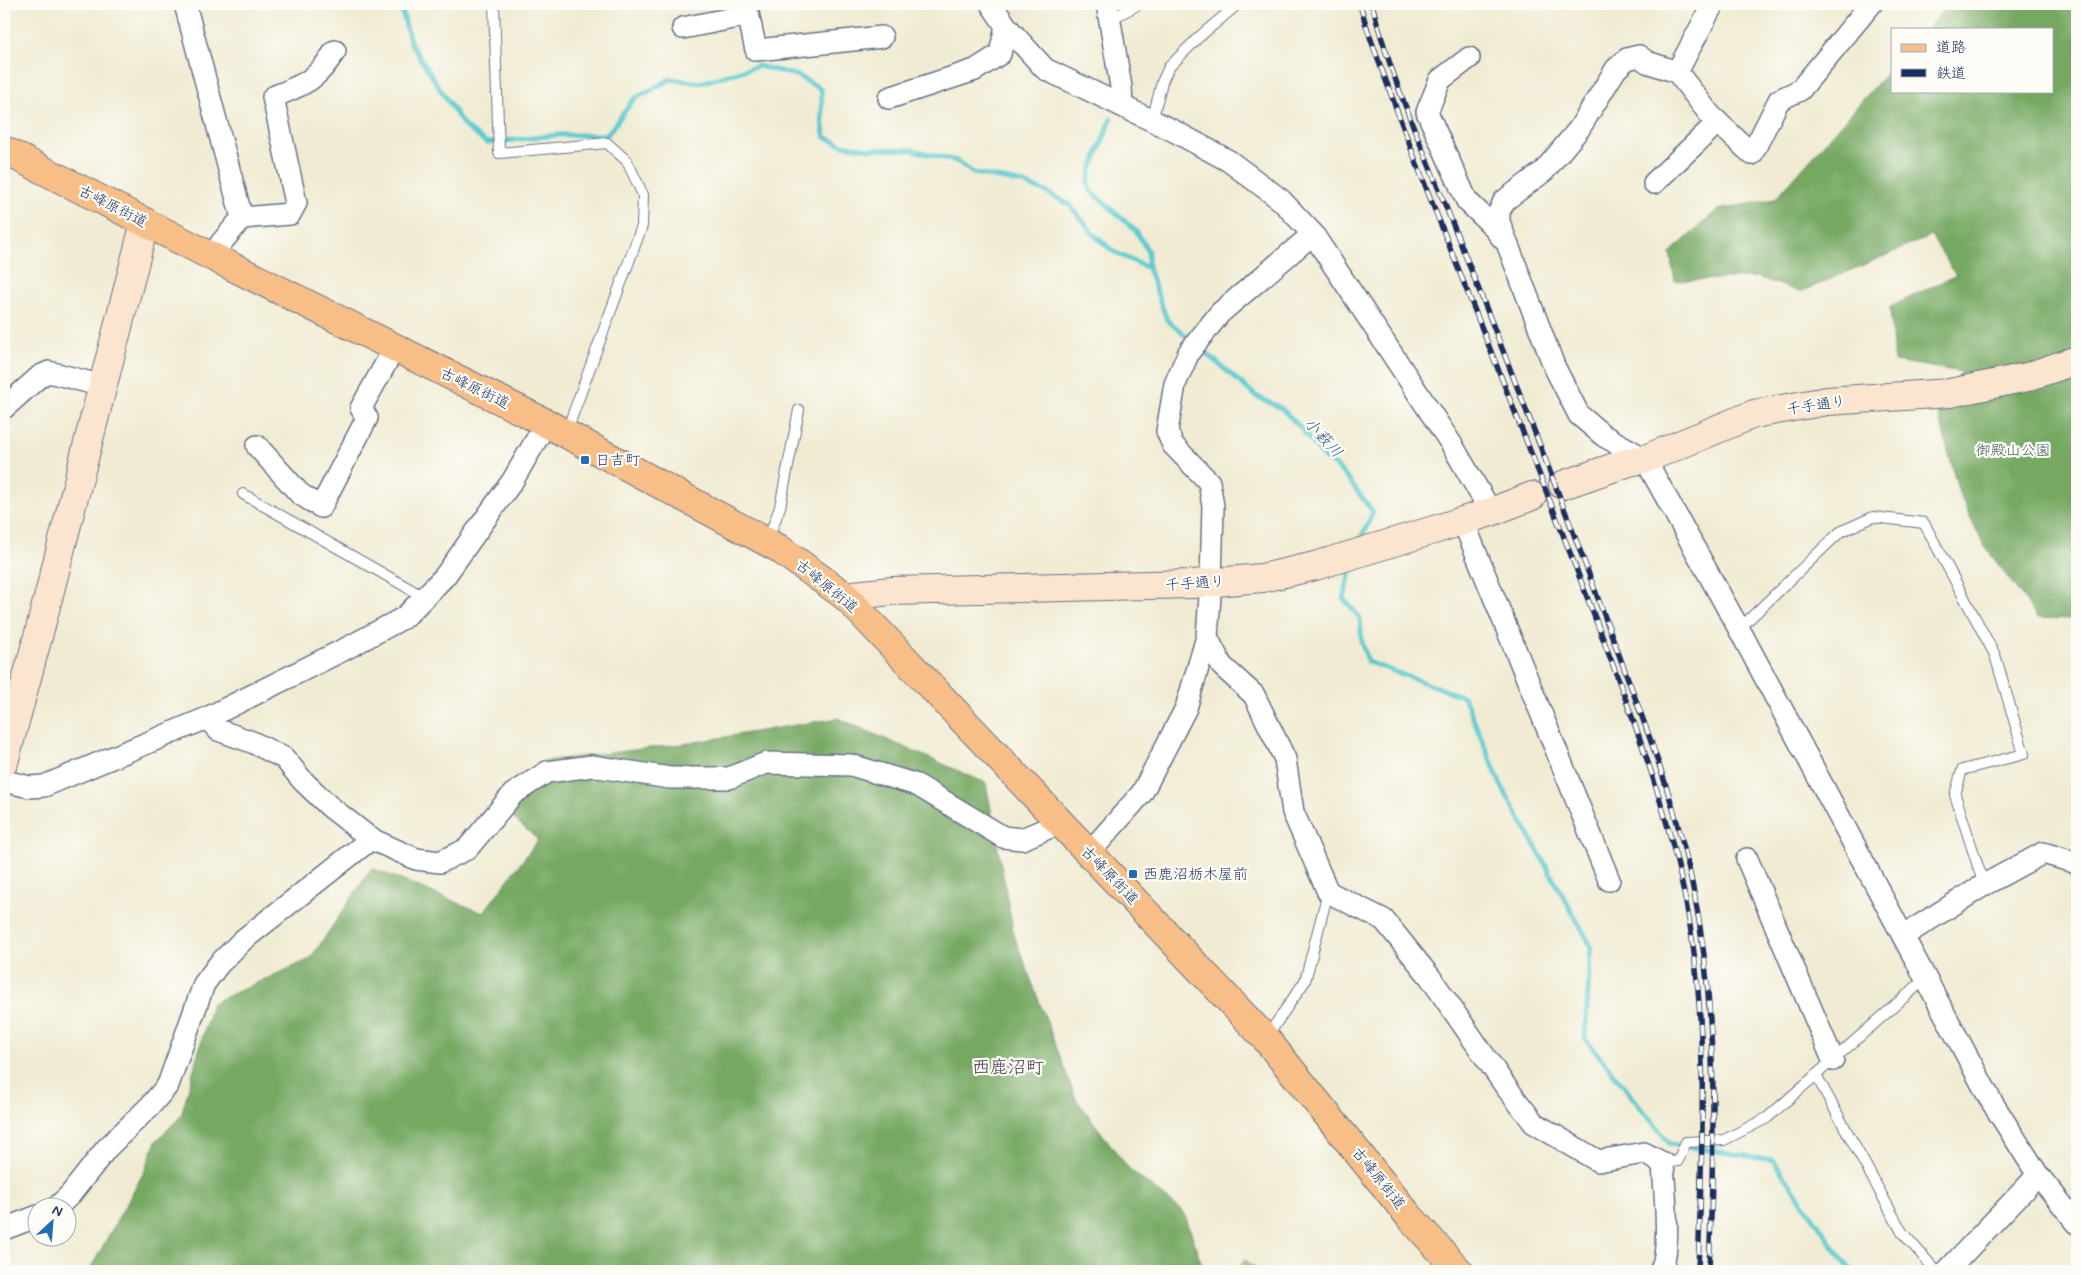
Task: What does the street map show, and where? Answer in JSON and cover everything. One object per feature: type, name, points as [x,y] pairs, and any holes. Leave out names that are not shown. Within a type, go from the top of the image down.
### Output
[{"type":"main road","name":"古峰原街道","points":[[4,150],[215,258],[556,428],[767,542],[845,596],[1266,1039],[1410,1216],[1459,1271]]},
{"type":"street","points":[[185,4],[242,218]]},
{"type":"street","points":[[991,4],[1006,26],[1045,69],[1229,161],[1280,200],[1313,234],[1452,445],[1491,512]]},
{"type":"street","points":[[1678,72],[1712,4]]},
{"type":"street","points":[[1871,4],[1800,90],[1779,100],[1752,154],[1718,122],[1678,72],[1646,62],[1639,56],[1627,59],[1616,68],[1579,129],[1544,171],[1504,201],[1499,212],[1499,222],[1554,366],[1579,415],[1604,436],[1645,459],[1739,629],[1990,1099],[2038,1176],[2077,1223]]},
{"type":"street","points":[[683,28],[747,9],[756,50],[882,37]]},
{"type":"street","points":[[1108,12],[1121,87],[1122,106]]},
{"type":"street","points":[[889,98],[976,70],[1000,54],[1006,26]]},
{"type":"street","points":[[215,258],[221,243],[242,218],[290,214],[296,203],[273,96],[307,83],[326,66],[335,51]]},
{"type":"street","points":[[1469,58],[1440,80],[1427,112],[1467,201],[1492,225],[1506,243]]},
{"type":"street","points":[[1654,182],[1718,122]]},
{"type":"street","points":[[4,762],[145,222]]},
{"type":"street","points":[[1089,853],[1142,793],[1186,708],[1207,637],[1213,506],[1209,482],[1173,445],[1167,431],[1175,384],[1189,352],[1220,313],[1313,234]]},
{"type":"street","points":[[257,446],[300,494],[321,507],[367,418],[361,408],[395,348]]},
{"type":"street","name":"千手通り","points":[[1563,485],[1630,462],[1645,459],[1754,414],[1827,401],[1950,393],[2027,377],[2077,360]]},
{"type":"street","points":[[4,408],[40,376],[49,372],[103,386]]},
{"type":"street","points":[[4,781],[30,787],[44,786],[207,718],[405,617],[445,576],[513,480],[556,428]]},
{"type":"street","name":"千手通り","points":[[845,596],[892,591],[1184,585],[1262,578],[1314,566],[1463,521],[1532,496]]},
{"type":"street","points":[[1463,521],[1609,880]]},
{"type":"street","points":[[1207,637],[1217,660],[1254,695],[1266,719],[1284,759],[1292,812],[1328,892],[1384,920],[1430,977],[1506,1087],[1534,1123],[1598,1161],[1644,1153],[1663,1163],[1666,1228],[1664,1264],[1660,1271]]},
{"type":"street","points":[[207,718],[218,730],[252,742],[284,758],[303,781],[329,806],[371,839],[416,859],[440,862],[467,849],[513,794],[547,772],[592,766],[670,778],[729,778],[766,763],[851,765],[916,785],[1003,837],[1022,839],[1060,823]]},
{"type":"street","points":[[68,1198],[106,1149],[151,1106],[168,1085],[204,984],[219,964],[243,940],[371,839]]},
{"type":"street","points":[[1903,936],[1984,885],[2043,853],[2077,864]]},
{"type":"street","points":[[1747,859],[1833,1060]]},
{"type":"street","points":[[1947,1271],[2038,1176]]},
{"type":"street","points":[[4,1229],[28,1220]]},
{"type":"lane","points":[[494,4],[499,153],[607,143],[627,161],[643,195],[642,226],[556,428]]},
{"type":"lane","points":[[1108,12],[1139,4]]},
{"type":"lane","points":[[1152,121],[1162,82],[1169,67],[1199,37],[1238,4]]},
{"type":"lane","points":[[767,542],[780,507],[799,410]]},
{"type":"lane","points":[[242,494],[424,597]]},
{"type":"lane","points":[[1739,629],[1840,532],[1873,517],[1924,523],[1994,655],[2024,754],[1962,770],[1956,794],[1984,885]]},
{"type":"lane","points":[[1266,1039],[1305,981],[1328,892]]},
{"type":"lane","points":[[1663,1163],[1678,1161],[1686,1142],[1724,1140],[1766,1118],[1925,979]]},
{"type":"lane","points":[[1816,1075],[1902,1232],[1936,1271]]},
{"type":"green space","name":"御殿山公園","points":[[1949,4],[2077,4],[2077,619],[2038,618],[1983,544],[1959,493],[1936,405],[1962,372],[1894,361],[1890,307],[1956,275],[1931,236],[1800,292],[1757,277],[1675,281],[1670,253],[1717,210],[1775,199],[1891,68],[1891,92],[2054,92],[2054,28],[1928,28]]},
{"type":"green space","points":[[838,718],[986,783],[1014,935],[1076,1099],[1129,1169],[1184,1212],[1204,1271],[89,1271],[145,1170],[156,1141],[181,1116],[212,1003],[310,959],[372,868],[483,913],[538,840],[510,815],[543,761],[683,744]]},
{"type":"green space","points":[[1245,1260],[1260,1271],[1237,1271]]},
{"type":"waterway","points":[[400,4],[411,44],[464,126],[487,143],[556,135],[607,135],[634,99],[671,79],[700,83],[758,66],[796,75],[821,89],[825,137],[843,145],[869,149],[912,150],[957,161],[973,173],[1019,182],[1044,191],[1070,205],[1094,235],[1114,252],[1148,268]]},
{"type":"waterway","points":[[1111,119],[1091,170],[1088,183],[1091,191],[1136,231],[1148,251],[1148,268],[1167,320],[1191,340]]},
{"type":"waterway","name":"小薮川","points":[[1199,347],[1256,396],[1281,408],[1298,425],[1325,459],[1335,465],[1347,478],[1373,512],[1359,543]]},
{"type":"waterway","points":[[1352,563],[1344,599],[1360,618],[1362,643],[1368,662],[1464,697],[1501,785],[1591,946],[1585,1038],[1670,1144],[1773,1160],[1851,1271]]},
{"type":"railway","points":[[1360,4],[1373,45],[1416,161],[1616,673],[1654,782],[1675,855],[1692,940],[1701,1034],[1702,1129],[1698,1271]]},
{"type":"railway","points":[[1372,4],[1398,87],[1569,520],[1644,721],[1677,823],[1694,893],[1708,987],[1713,1082],[1709,1271]]},
{"type":"place","name":"日吉町","points":[[585,460]]},
{"type":"place","name":"西鹿沼栃木屋前","points":[[1133,874]]},
{"type":"district","name":"西鹿沼町","points":[[1008,1067]]}]
